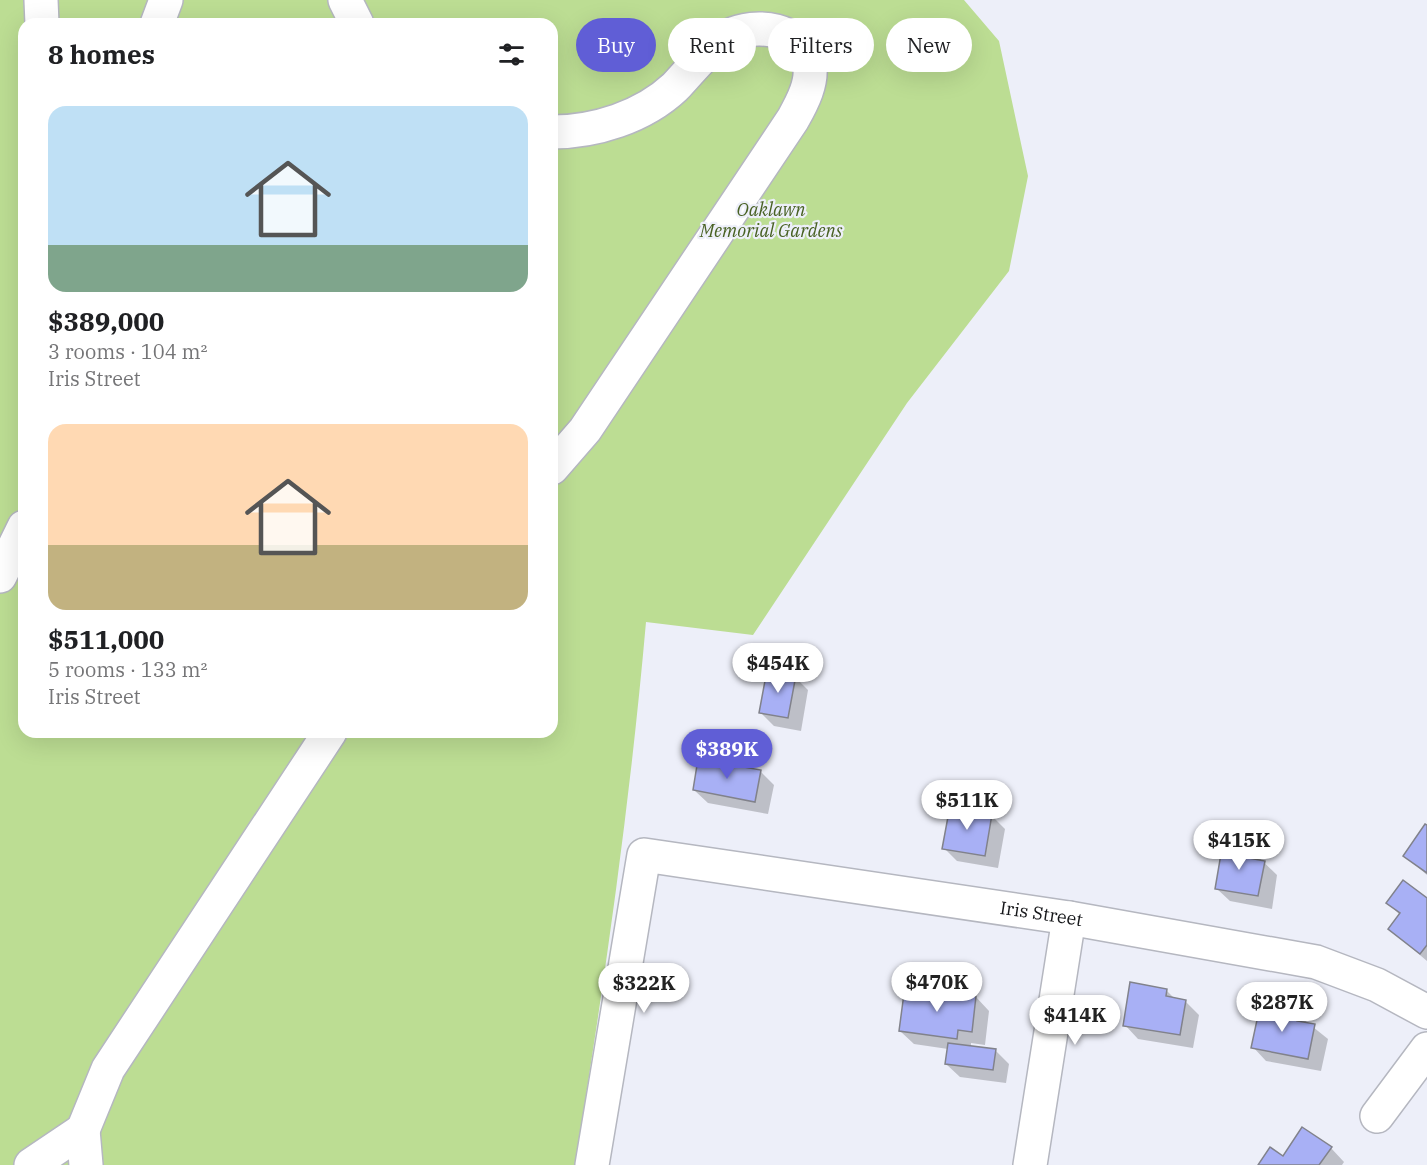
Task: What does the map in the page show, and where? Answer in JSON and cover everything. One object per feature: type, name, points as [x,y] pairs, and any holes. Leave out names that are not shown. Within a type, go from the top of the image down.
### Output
[{"type":"street","points":[[41,0],[42,18]]},
{"type":"street","points":[[159,18],[166,0]]},
{"type":"street","points":[[345,0],[354,18]]},
{"type":"street","points":[[558,132],[580,130],[639,112],[672,89],[728,36],[742,32],[757,29],[783,32],[803,48],[809,62],[807,88],[793,119],[585,430],[558,461]]},
{"type":"street","points":[[0,576],[18,539]]},
{"type":"street","points":[[86,1165],[83,1130],[108,1069],[326,738]]},
{"type":"street","name":"Iris Street","points":[[592,1165],[644,855],[1069,918],[1316,962],[1377,985],[1427,1012]]},
{"type":"street","points":[[1030,1165],[1069,918]]},
{"type":"street","points":[[1377,1116],[1427,1049]]},
{"type":"street","points":[[31,1165],[83,1130]]},
{"type":"green space","name":"Oaklawn Memorial Gardens","points":[[0,0],[964,0],[999,41],[1028,176],[1009,271],[907,403],[753,635],[646,622],[632,758],[596,1030],[575,1165],[0,1165]]},
{"type":"building","points":[[767,670],[796,675],[788,718],[759,713]]},
{"type":"building","points":[[698,759],[761,770],[755,802],[693,790]]},
{"type":"building","points":[[950,806],[992,814],[985,856],[942,849]]},
{"type":"building","points":[[1425,824],[1427,825],[1427,873],[1403,856]]},
{"type":"building","points":[[1223,842],[1250,846],[1248,858],[1265,861],[1258,896],[1215,889]]},
{"type":"building","points":[[1403,880],[1427,898],[1427,945],[1420,954],[1388,929],[1400,913],[1386,903]]},
{"type":"building","points":[[1130,982],[1167,989],[1166,996],[1186,1000],[1180,1035],[1123,1026]]},
{"type":"building","points":[[905,986],[976,996],[972,1032],[958,1030],[957,1039],[899,1031]]},
{"type":"building","points":[[1260,1006],[1298,1014],[1297,1021],[1315,1024],[1308,1059],[1251,1048]]},
{"type":"building","points":[[948,1043],[996,1049],[993,1070],[945,1064]]},
{"type":"building","points":[[1302,1127],[1332,1147],[1319,1165],[1258,1165],[1270,1147],[1283,1156]]}]
